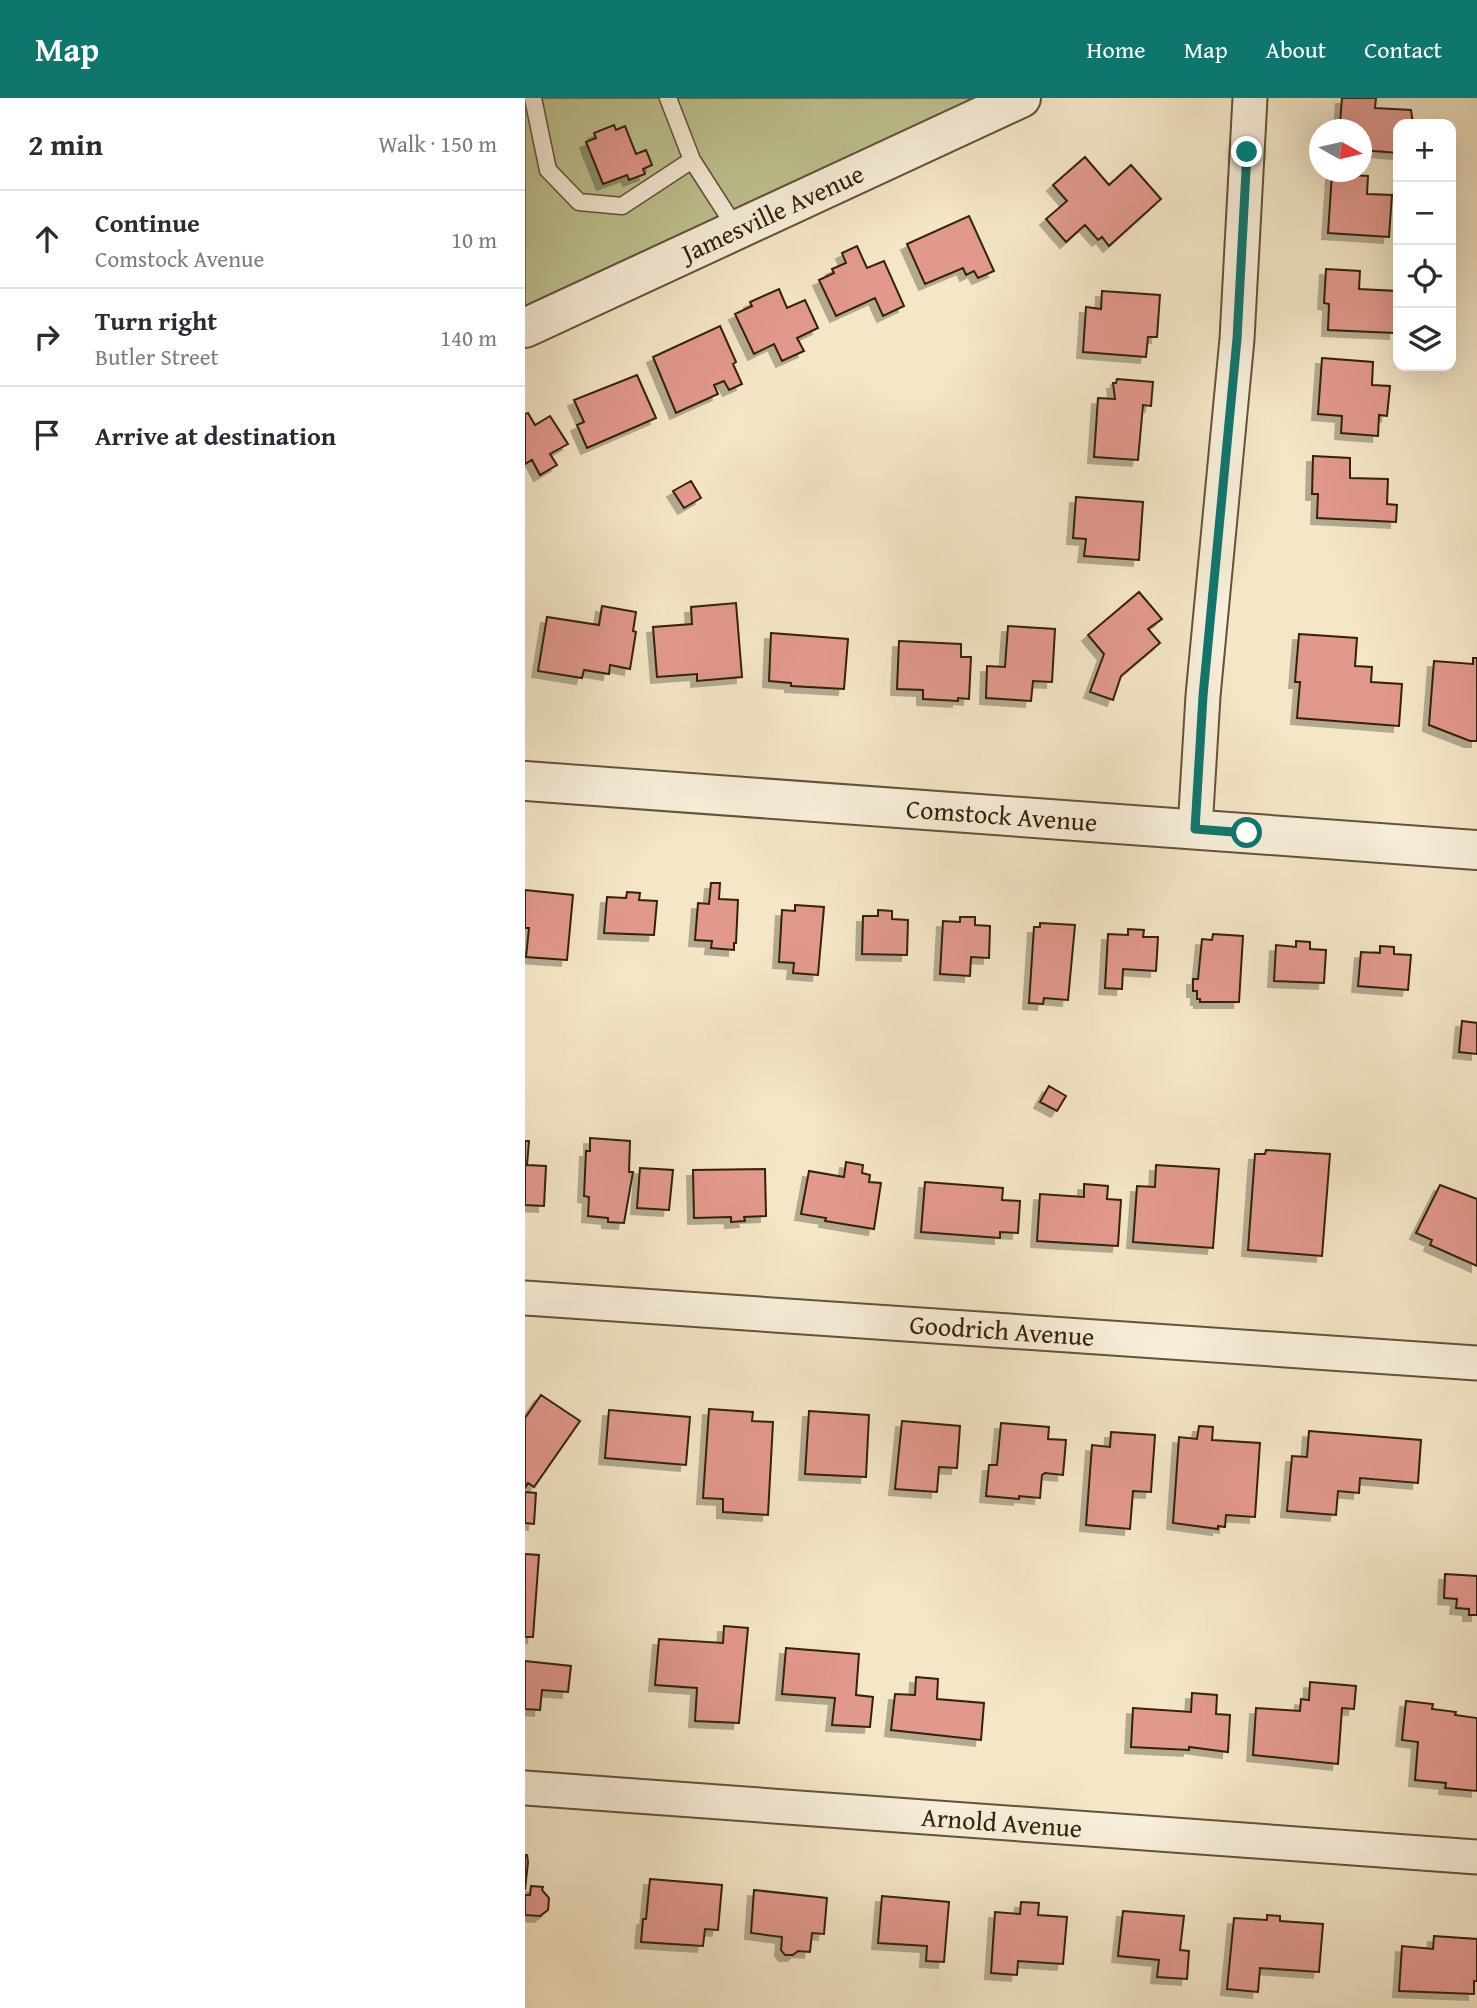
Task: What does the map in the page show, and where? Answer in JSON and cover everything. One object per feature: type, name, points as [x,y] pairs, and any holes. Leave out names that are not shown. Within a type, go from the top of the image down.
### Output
[{"type":"street","name":"Jamesville Avenue","points":[[525,328],[1021,98]]},
{"type":"street","points":[[1195,829],[1203,696],[1237,339],[1250,98]]},
{"type":"street","name":"Comstock Avenue","points":[[525,781],[1477,850]]},
{"type":"street","name":"Goodrich Avenue","points":[[525,1298],[1477,1363]]},
{"type":"street","name":"Arnold Avenue","points":[[525,1788],[1477,1857]]},
{"type":"lane","points":[[533,98],[548,170],[579,202],[622,206],[692,160]]},
{"type":"lane","points":[[668,98],[692,160],[737,230]]},
{"type":"green space","points":[[525,98],[975,98],[525,306]]},
{"type":"building","points":[[1342,98],[1376,98],[1375,108],[1411,110],[1412,119],[1393,119],[1393,153],[1372,151],[1372,119],[1340,119]]},
{"type":"building","points":[[614,125],[616,130],[625,126],[636,154],[646,150],[652,165],[643,169],[645,174],[629,180],[627,175],[603,184],[586,142],[596,138],[594,133]]},
{"type":"building","points":[[1085,157],[1109,185],[1131,165],[1161,199],[1109,246],[1102,237],[1098,240],[1085,225],[1066,242],[1046,219],[1067,201],[1053,185]]},
{"type":"building","points":[[1331,182],[1368,182],[1367,194],[1392,195],[1389,237],[1328,233]]},
{"type":"building","points":[[969,216],[994,271],[978,278],[974,271],[966,275],[963,268],[925,284],[907,244]]},
{"type":"building","points":[[857,246],[867,268],[884,261],[904,306],[883,316],[875,298],[836,316],[819,280],[834,273],[832,269],[846,263],[842,253]]},
{"type":"building","points":[[1326,269],[1360,271],[1359,289],[1393,291],[1393,333],[1328,330],[1329,304],[1324,303]]},
{"type":"building","points":[[779,289],[787,308],[805,300],[818,328],[797,338],[804,351],[782,361],[774,344],[754,354],[735,314],[752,306],[750,302]]},
{"type":"building","points":[[1102,291],[1160,295],[1157,337],[1148,337],[1146,357],[1083,352],[1086,307],[1101,309]]},
{"type":"building","points":[[720,326],[736,362],[733,364],[742,384],[729,390],[724,381],[714,385],[718,394],[676,413],[653,357]]},
{"type":"building","points":[[1322,358],[1373,362],[1372,385],[1390,386],[1387,416],[1379,415],[1378,436],[1341,433],[1342,416],[1318,414]]},
{"type":"building","points":[[637,375],[656,418],[587,448],[577,425],[584,422],[574,400]]},
{"type":"building","points":[[1117,379],[1153,382],[1151,406],[1143,405],[1138,460],[1094,457],[1098,398],[1115,399],[1113,383],[1116,383]]},
{"type":"building","points":[[528,413],[535,425],[550,416],[568,444],[550,454],[557,465],[540,475],[532,460],[525,464],[525,414]]},
{"type":"building","points":[[1313,456],[1350,458],[1350,478],[1388,479],[1387,504],[1397,505],[1396,522],[1317,518],[1318,494],[1312,494]]},
{"type":"building","points":[[691,481],[701,498],[684,508],[673,491]]},
{"type":"building","points":[[1076,497],[1143,502],[1139,560],[1084,556],[1086,539],[1073,538]]},
{"type":"building","points":[[1139,592],[1162,619],[1148,629],[1160,643],[1121,676],[1113,700],[1090,692],[1104,654],[1088,635]]},
{"type":"building","points":[[736,603],[742,677],[697,681],[697,674],[657,677],[653,627],[692,624],[691,607]]},
{"type":"building","points":[[602,606],[636,612],[630,669],[610,665],[609,674],[584,670],[582,678],[538,671],[547,617],[599,625]]},
{"type":"building","points":[[1008,626],[1055,629],[1052,682],[1033,681],[1031,701],[986,698],[987,666],[1005,667]]},
{"type":"building","points":[[771,633],[848,639],[844,689],[791,686],[791,683],[769,681]]},
{"type":"building","points":[[1299,634],[1357,638],[1355,666],[1372,667],[1371,682],[1402,684],[1399,726],[1297,718],[1300,682],[1295,682]]},
{"type":"building","points":[[899,641],[961,644],[961,657],[971,657],[969,699],[923,699],[923,690],[897,689]]},
{"type":"building","points":[[1473,658],[1477,658],[1477,741],[1470,741],[1429,725],[1434,661],[1473,664]]},
{"type":"building","points":[[711,883],[720,883],[719,899],[738,900],[734,950],[711,948],[712,941],[695,940],[698,903],[709,904]]},
{"type":"building","points":[[525,890],[573,895],[567,960],[526,957],[529,928],[525,928]]},
{"type":"building","points":[[627,892],[640,893],[639,900],[657,901],[654,935],[604,933],[607,897],[626,898]]},
{"type":"building","points":[[795,905],[824,907],[818,975],[793,973],[794,963],[779,962],[782,910],[795,911]]},
{"type":"building","points":[[878,910],[892,911],[892,919],[908,920],[907,955],[862,954],[863,916],[878,916]]},
{"type":"building","points":[[960,917],[975,917],[975,925],[990,926],[989,958],[971,957],[970,976],[940,974],[943,921],[960,922]]},
{"type":"building","points":[[1040,923],[1075,925],[1068,1000],[1044,998],[1043,1004],[1029,1003],[1034,927],[1040,927]]},
{"type":"building","points":[[1128,929],[1144,930],[1143,937],[1158,937],[1156,971],[1123,969],[1122,989],[1105,988],[1108,934],[1128,935]]},
{"type":"building","points":[[1213,934],[1243,936],[1239,1002],[1200,1002],[1200,999],[1197,999],[1197,991],[1193,991],[1193,979],[1198,979],[1202,939],[1212,940]]},
{"type":"building","points":[[1296,941],[1310,942],[1310,949],[1326,950],[1324,983],[1274,981],[1276,945],[1296,947]]},
{"type":"building","points":[[1380,946],[1394,947],[1394,954],[1411,955],[1408,990],[1358,986],[1361,952],[1380,953]]},
{"type":"building","points":[[1462,1021],[1477,1023],[1477,1054],[1459,1052]]},
{"type":"building","points":[[1049,1086],[1066,1096],[1057,1111],[1040,1102]]},
{"type":"building","points":[[590,1138],[630,1141],[629,1172],[633,1172],[624,1223],[588,1216],[589,1197],[584,1196],[586,1151],[590,1151]]},
{"type":"building","points":[[525,1141],[529,1141],[527,1165],[546,1166],[544,1206],[525,1205]]},
{"type":"building","points":[[1266,1150],[1330,1154],[1322,1256],[1248,1250],[1255,1154],[1265,1154]]},
{"type":"building","points":[[846,1162],[863,1165],[862,1173],[870,1175],[869,1182],[881,1183],[874,1229],[801,1214],[809,1171],[844,1177]]},
{"type":"building","points":[[1156,1165],[1219,1169],[1213,1248],[1133,1242],[1137,1186],[1155,1187]]},
{"type":"building","points":[[640,1168],[673,1170],[669,1210],[637,1208]]},
{"type":"building","points":[[765,1169],[766,1216],[744,1217],[745,1221],[731,1222],[731,1217],[694,1218],[693,1170]]},
{"type":"building","points":[[925,1182],[1003,1188],[1002,1200],[1020,1201],[1018,1233],[1000,1232],[1000,1238],[921,1232]]},
{"type":"building","points":[[1084,1184],[1108,1186],[1107,1199],[1121,1200],[1118,1246],[1037,1241],[1040,1194],[1084,1197]]},
{"type":"building","points":[[1440,1185],[1477,1199],[1477,1266],[1430,1245],[1432,1240],[1416,1233]]},
{"type":"building","points":[[541,1395],[580,1421],[534,1487],[528,1483],[525,1488],[525,1418]]},
{"type":"building","points":[[709,1409],[753,1412],[752,1421],[773,1422],[768,1515],[723,1512],[723,1499],[703,1498]]},
{"type":"building","points":[[609,1410],[690,1417],[686,1465],[605,1458]]},
{"type":"building","points":[[809,1411],[869,1415],[866,1477],[805,1474]]},
{"type":"building","points":[[902,1421],[960,1426],[957,1468],[939,1467],[937,1492],[895,1489]]},
{"type":"building","points":[[1001,1423],[1049,1427],[1048,1439],[1066,1440],[1063,1475],[1042,1475],[1040,1498],[986,1496],[989,1465],[997,1465]]},
{"type":"building","points":[[1199,1426],[1213,1427],[1212,1440],[1260,1443],[1255,1517],[1226,1515],[1225,1527],[1218,1526],[1218,1529],[1173,1523],[1179,1437],[1197,1439]]},
{"type":"building","points":[[1309,1431],[1421,1440],[1418,1483],[1360,1478],[1359,1493],[1338,1491],[1336,1515],[1287,1511],[1292,1456],[1307,1457]]},
{"type":"building","points":[[1111,1432],[1155,1435],[1151,1492],[1133,1491],[1130,1529],[1086,1525],[1092,1445],[1110,1447]]},
{"type":"building","points":[[525,1492],[536,1493],[534,1524],[525,1523]]},
{"type":"building","points":[[525,1554],[539,1555],[533,1637],[525,1637]]},
{"type":"building","points":[[1445,1574],[1477,1576],[1477,1615],[1469,1615],[1469,1609],[1456,1608],[1457,1599],[1444,1598]]},
{"type":"building","points":[[724,1626],[748,1628],[739,1723],[695,1721],[697,1688],[655,1685],[659,1639],[723,1643]]},
{"type":"building","points":[[786,1648],[859,1654],[856,1695],[873,1697],[870,1727],[832,1725],[835,1698],[782,1694]]},
{"type":"building","points":[[525,1661],[571,1666],[568,1692],[542,1690],[540,1710],[525,1709]]},
{"type":"building","points":[[916,1677],[938,1679],[937,1699],[984,1703],[981,1740],[891,1730],[895,1694],[915,1695]]},
{"type":"building","points":[[1310,1682],[1356,1686],[1354,1709],[1342,1708],[1338,1764],[1253,1755],[1256,1708],[1300,1711],[1301,1699],[1309,1700]]},
{"type":"building","points":[[1192,1693],[1217,1695],[1216,1714],[1230,1715],[1228,1752],[1189,1747],[1189,1750],[1131,1747],[1133,1708],[1191,1712]]},
{"type":"building","points":[[1406,1701],[1433,1704],[1432,1709],[1477,1718],[1477,1791],[1445,1788],[1446,1783],[1415,1780],[1418,1742],[1402,1740]]},
{"type":"building","points":[[525,1855],[528,1862],[525,1890]]},
{"type":"building","points":[[650,1879],[722,1885],[718,1930],[705,1929],[703,1946],[641,1942]]},
{"type":"building","points":[[531,1886],[543,1887],[542,1890],[549,1898],[548,1910],[540,1916],[525,1915],[525,1895],[530,1895]]},
{"type":"building","points":[[754,1890],[827,1898],[824,1934],[812,1933],[810,1952],[798,1951],[793,1955],[785,1955],[781,1950],[782,1937],[751,1933]]},
{"type":"building","points":[[882,1896],[949,1902],[944,1962],[926,1961],[927,1946],[878,1943]]},
{"type":"building","points":[[1021,1902],[1039,1903],[1038,1915],[1067,1917],[1063,1964],[1018,1961],[1017,1975],[991,1973],[995,1912],[1020,1914]]},
{"type":"building","points":[[1123,1911],[1184,1916],[1180,1950],[1189,1951],[1187,1979],[1157,1977],[1159,1960],[1118,1956]]},
{"type":"building","points":[[1267,1915],[1280,1916],[1280,1921],[1323,1924],[1319,1972],[1260,1968],[1258,1992],[1227,1989],[1234,1918],[1267,1920]]},
{"type":"building","points":[[1434,1936],[1477,1939],[1477,1981],[1474,1981],[1474,1994],[1399,1991],[1402,1946],[1433,1949]]},
{"type":"route","points":[[1247,152],[1237,339],[1203,696],[1195,829],[1247,833]]}]
